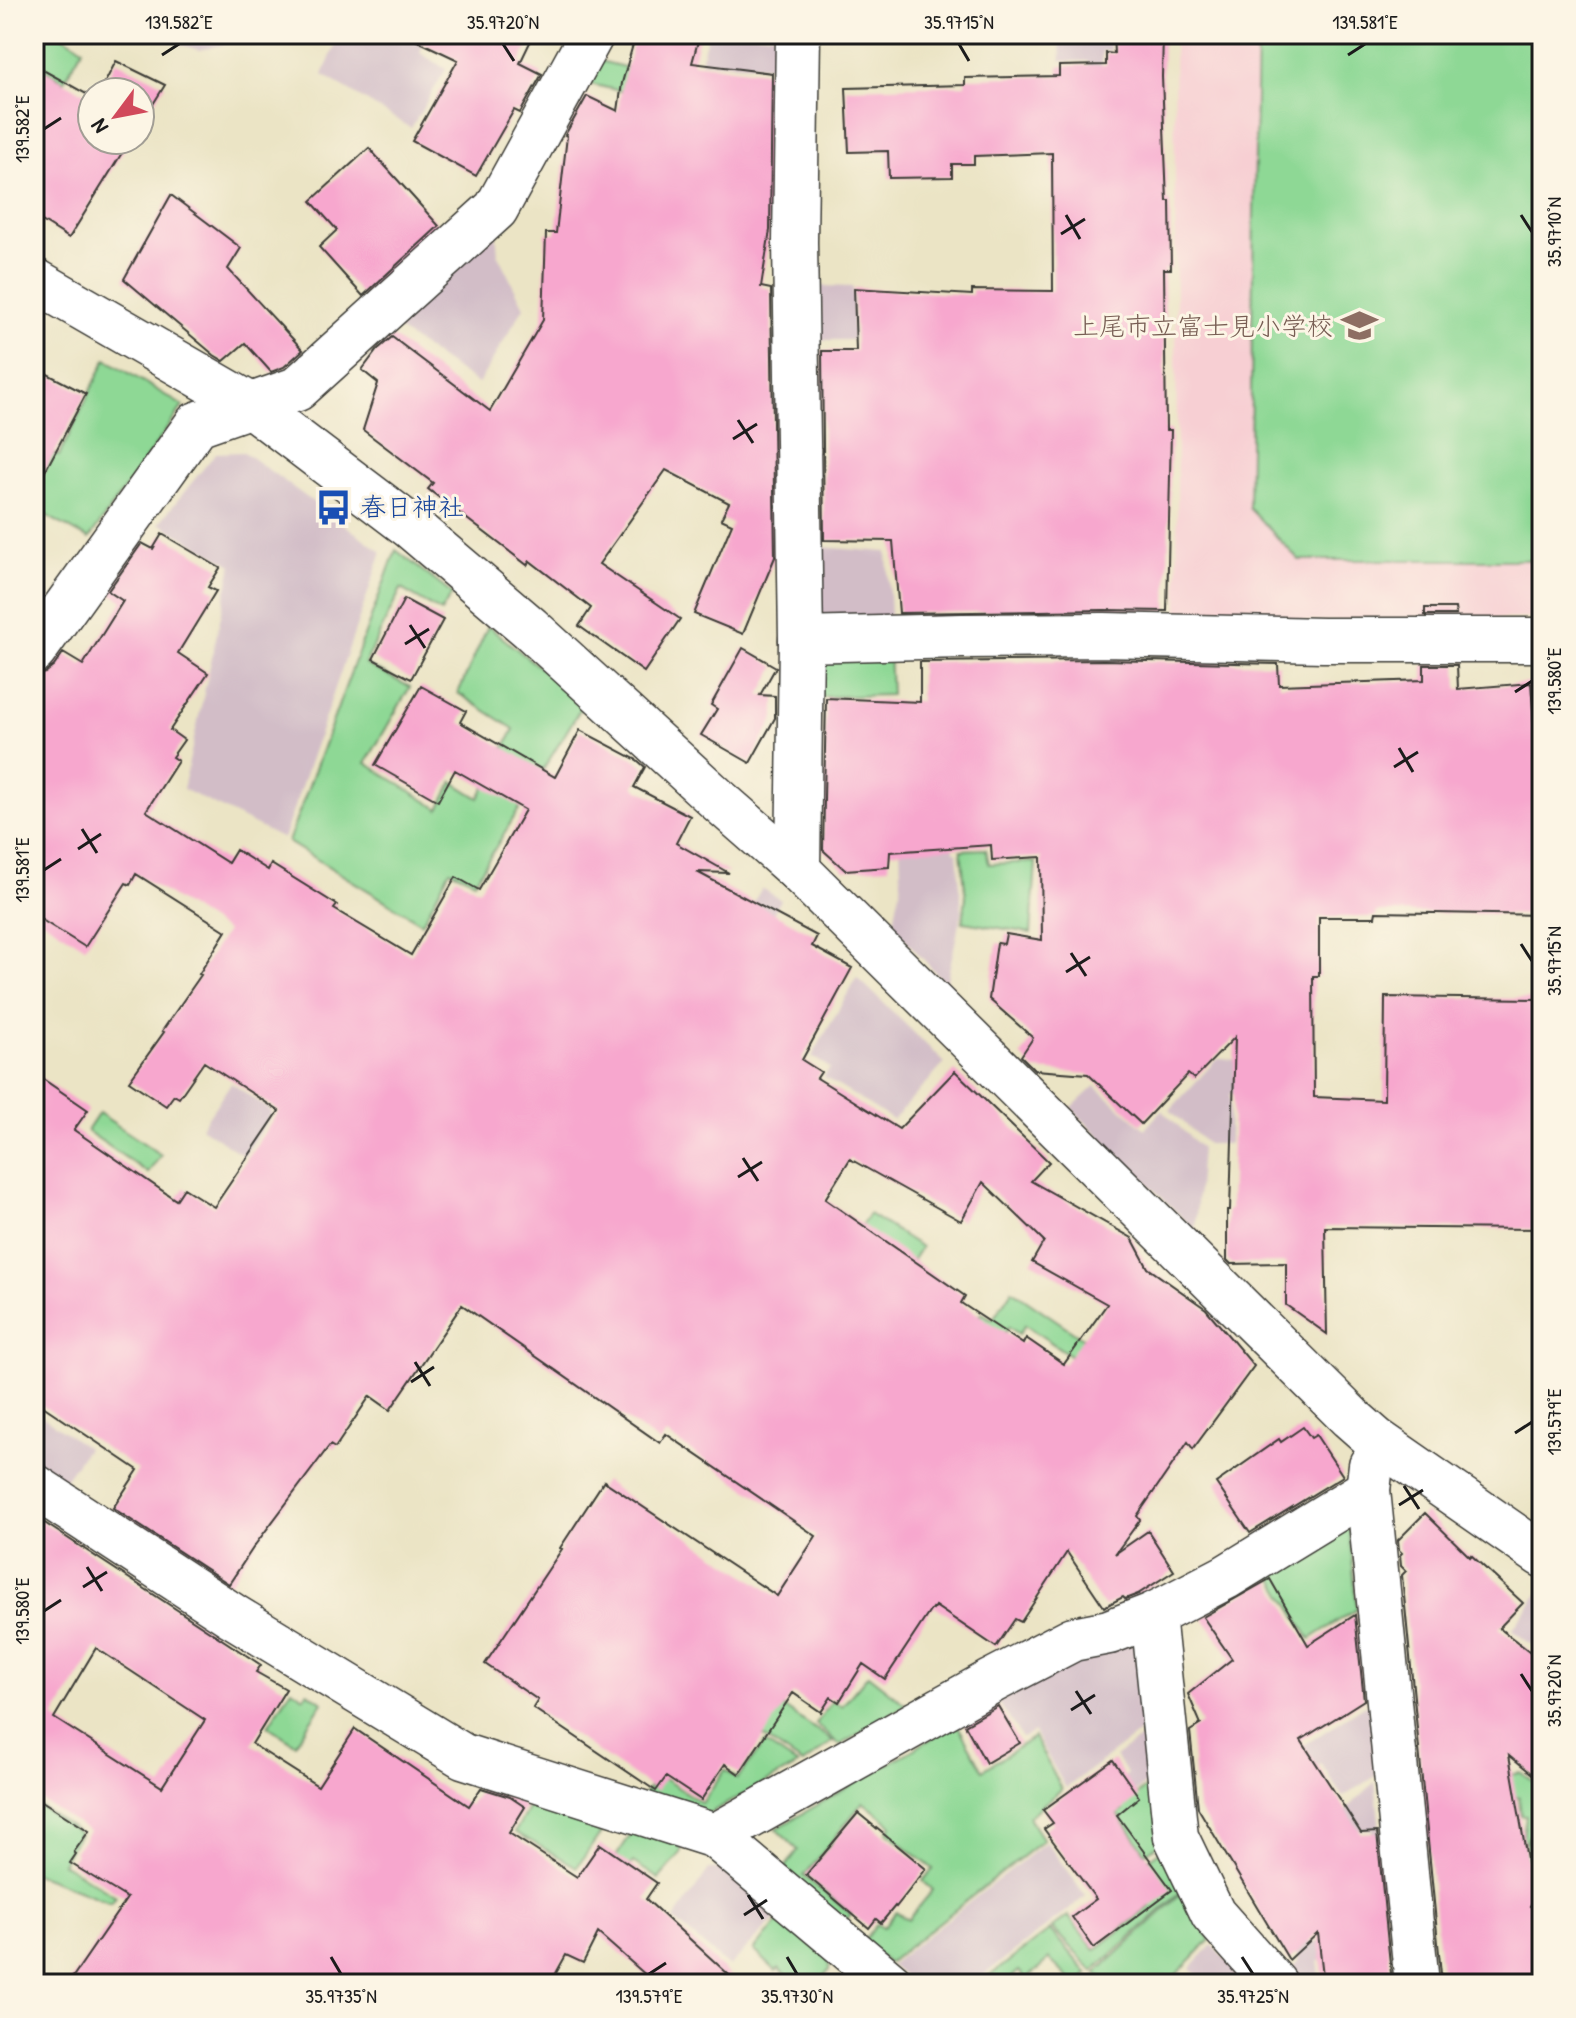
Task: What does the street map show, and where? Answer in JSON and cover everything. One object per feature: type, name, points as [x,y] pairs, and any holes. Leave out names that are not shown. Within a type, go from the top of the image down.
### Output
[{"type":"street","points":[[34,651],[197,424],[297,389],[496,209],[592,34]]},
{"type":"street","points":[[798,34],[795,242],[801,640],[798,870]]},
{"type":"street","points":[[34,280],[249,404],[423,537],[530,628],[798,870],[1350,1417],[1375,1439],[1542,1555]]},
{"type":"street","points":[[801,640],[1104,635],[1323,640],[1542,640]]},
{"type":"street","points":[[1375,1439],[1368,1490],[1417,1984]]},
{"type":"street","points":[[34,1486],[233,1616],[463,1756],[715,1836],[891,1984]]},
{"type":"street","points":[[715,1836],[1073,1639],[1109,1632],[1153,1615],[1226,1577],[1368,1490]]},
{"type":"street","points":[[1153,1615],[1176,1837],[1213,1914],[1275,1984]]},
{"type":"shaded area","points":[[146,34],[260,34],[199,50]]},
{"type":"shaded area","points":[[340,34],[426,34],[420,53],[446,69],[411,128],[323,75]]},
{"type":"shaded area","points":[[708,34],[775,34],[774,66],[700,62]]},
{"type":"shaded area","points":[[1060,34],[1109,34],[1110,51],[1102,51],[1101,68],[1089,69],[1088,61],[1061,61]]},
{"type":"shaded area","name":"上尾市立富士見小学校","points":[[1174,34],[1542,34],[1542,618],[1178,623]]},
{"type":"shaded area","points":[[496,230],[498,255],[524,307],[478,384],[393,326]]},
{"type":"shaded area","points":[[821,286],[853,287],[853,340],[821,340]]},
{"type":"shaded area","points":[[244,452],[382,552],[283,839],[183,789],[232,565],[159,523],[216,453]]},
{"type":"shaded area","points":[[819,547],[887,552],[890,616],[829,624],[817,611]]},
{"type":"shaded area","points":[[899,780],[947,781],[962,911],[946,984],[893,926],[901,885]]},
{"type":"shaded area","points":[[762,888],[781,900],[738,972],[718,960]]},
{"type":"shaded area","points":[[857,977],[945,1063],[893,1120],[824,1077],[830,1068],[812,1057]]},
{"type":"shaded area","points":[[1217,1059],[1250,1060],[1250,1093],[1230,1094],[1229,1144],[1207,1144],[1170,1110]]},
{"type":"shaded area","points":[[231,1083],[273,1112],[244,1156],[201,1127]]},
{"type":"shaded area","points":[[1095,1086],[1145,1129],[1162,1110],[1201,1148],[1195,1230],[1071,1108]]},
{"type":"shaded area","points":[[36,1412],[87,1448],[60,1487],[34,1468]]},
{"type":"shaded area","points":[[1539,1593],[1542,1595],[1542,1652],[1512,1630]]},
{"type":"shaded area","points":[[1125,1638],[1142,1647],[1147,1727],[1066,1788],[1034,1732],[1022,1738],[997,1700]]},
{"type":"shaded area","points":[[1370,1702],[1376,1776],[1343,1797],[1321,1764],[1316,1767],[1303,1746]]},
{"type":"shaded area","points":[[1150,1731],[1152,1779],[1120,1804],[1109,1790],[1128,1774],[1115,1757]]},
{"type":"shaded area","points":[[1375,1782],[1385,1879],[1376,1879],[1372,1829],[1323,1832]]},
{"type":"shaded area","points":[[1046,1842],[1086,1896],[972,1984],[914,1984],[890,1965]]},
{"type":"shaded area","points":[[709,1869],[725,1869],[778,1916],[729,1967],[674,1920]]},
{"type":"shaded area","points":[[1322,1941],[1323,1961],[1318,1961],[1321,1984],[1299,1984],[1287,1975],[1299,1961],[1296,1943]]},
{"type":"shaded area","points":[[1212,1945],[1250,1984],[1206,1984],[1190,1968]]},
{"type":"green space","points":[[34,34],[59,34],[83,48],[64,81],[34,63]]},
{"type":"green space","name":"上尾市立富士見小学校","points":[[1257,34],[1542,34],[1542,560],[1299,560],[1249,508]]},
{"type":"green space","points":[[600,61],[677,80],[672,103],[586,83]]},
{"type":"green space","points":[[106,359],[183,406],[89,539],[34,509],[34,468],[51,453],[59,456]]},
{"type":"green space","points":[[396,550],[452,594],[441,612],[401,589],[365,664],[410,687],[366,763],[439,809],[453,782],[479,798],[514,729],[458,693],[488,626],[584,703],[475,881],[450,870],[422,923],[288,842]]},
{"type":"green space","points":[[889,649],[891,695],[820,697],[820,665],[829,650]]},
{"type":"green space","points":[[986,849],[989,864],[1036,862],[1031,933],[963,922],[966,897],[961,850]]},
{"type":"green space","points":[[99,1113],[161,1155],[148,1173],[87,1131]]},
{"type":"green space","points":[[869,1214],[921,1247],[912,1261],[860,1227]]},
{"type":"green space","points":[[1012,1290],[1103,1352],[1092,1370],[1025,1325],[1019,1334],[1009,1327],[973,1380],[947,1363],[981,1313],[993,1319]]},
{"type":"green space","points":[[1340,1524],[1349,1529],[1357,1609],[1310,1639],[1269,1571]]},
{"type":"green space","points":[[868,1675],[906,1705],[840,1745],[816,1724],[832,1701],[842,1706]]},
{"type":"green space","points":[[292,1689],[304,1697],[307,1692],[323,1702],[295,1744],[268,1726]]},
{"type":"green space","points":[[777,1703],[833,1741],[803,1764],[756,1732]]},
{"type":"green space","points":[[957,1724],[983,1770],[1034,1737],[1062,1789],[1028,1817],[1043,1840],[888,1963],[779,1876],[798,1850],[776,1829]],"holes":[[[863,1802],[892,1825],[887,1832],[933,1869],[923,1881],[933,1890],[908,1920],[896,1912],[883,1928],[877,1924],[865,1940],[844,1923],[851,1914],[804,1876]]]},
{"type":"green space","points":[[765,1743],[798,1765],[706,1815],[641,1798],[658,1775],[702,1803],[725,1770],[737,1779]]},
{"type":"green space","points":[[1521,1773],[1542,1787],[1542,1833],[1534,1828],[1521,1849],[1526,1816],[1521,1816],[1519,1797],[1462,1801],[1460,1783]]},
{"type":"green space","points":[[1154,1782],[1163,1841],[1146,1853],[1118,1814],[1123,1811],[1120,1807]]},
{"type":"green space","points":[[535,1796],[609,1821],[577,1867],[515,1832]]},
{"type":"green space","points":[[34,1802],[80,1833],[62,1863],[116,1896],[111,1903],[34,1873]]},
{"type":"green space","points":[[638,1824],[681,1843],[681,1853],[659,1879],[633,1862],[626,1871],[613,1861]]},
{"type":"green space","points":[[1534,1832],[1542,1837],[1542,1928],[1532,1944],[1522,1931],[1536,1910],[1534,1907],[1538,1901],[1518,1887],[1530,1865],[1518,1857]]},
{"type":"green space","points":[[1165,1847],[1182,1891],[1093,1971],[1052,1928],[1068,1916],[1095,1950],[1150,1907],[1126,1875]]},
{"type":"green space","points":[[1182,1893],[1210,1940],[1167,1984],[1108,1984],[1096,1973]]},
{"type":"green space","points":[[781,1919],[830,1957],[829,1970],[816,1984],[797,1984],[779,1968],[776,1971],[754,1950]]},
{"type":"green space","points":[[1050,1930],[1088,1974],[1079,1984],[1075,1984],[1049,1959],[1026,1979],[1019,1971],[1004,1984],[979,1984]]},
{"type":"building","points":[[403,34],[534,34],[520,63],[542,74],[520,113],[514,110],[476,176],[412,141],[458,60]]},
{"type":"building","points":[[636,34],[700,34],[692,63],[772,73],[770,230],[761,287],[771,289],[775,557],[743,634],[694,614],[732,524],[721,519],[729,503],[666,470],[599,564],[680,619],[644,672],[579,626],[591,608],[530,561],[527,565],[428,489],[433,483],[363,430],[378,383],[362,370],[392,337],[490,411],[543,320],[546,233],[556,233],[565,135],[587,96],[618,111],[622,83]]},
{"type":"building","points":[[1113,34],[1163,34],[1162,77],[1171,269],[1164,269],[1166,430],[1171,430],[1167,611],[899,613],[893,541],[824,540],[822,351],[856,351],[854,288],[972,295],[972,290],[1053,291],[1052,153],[974,156],[974,164],[952,164],[952,177],[889,178],[888,151],[849,152],[846,88],[965,85],[965,78],[1059,76],[1059,66],[1106,65],[1106,53],[1114,54]]},
{"type":"building","points":[[116,61],[147,76],[108,76]]},
{"type":"building","points":[[34,65],[76,88],[76,156],[120,156],[69,238],[34,216]]},
{"type":"building","points":[[156,81],[165,85],[156,99]]},
{"type":"building","points":[[369,148],[439,226],[363,296],[319,247],[337,230],[311,201]]},
{"type":"building","points":[[171,195],[241,248],[228,269],[303,350],[284,367],[271,372],[245,343],[224,361],[124,279]]},
{"type":"building","points":[[34,367],[86,394],[34,492]]},
{"type":"building","points":[[162,534],[220,568],[208,587],[216,591],[178,653],[208,673],[170,730],[184,740],[172,757],[178,761],[146,811],[228,863],[236,850],[268,870],[271,864],[337,905],[334,909],[411,955],[456,877],[479,890],[525,810],[455,770],[438,801],[375,765],[421,686],[466,711],[460,722],[555,777],[580,730],[645,767],[634,787],[690,816],[676,843],[729,873],[697,872],[817,936],[812,946],[852,968],[802,1060],[821,1072],[817,1078],[899,1129],[955,1071],[1049,1162],[1031,1181],[1132,1238],[1148,1268],[1206,1309],[1254,1366],[1193,1449],[1188,1442],[1115,1554],[1148,1531],[1174,1571],[1138,1594],[1123,1597],[1104,1607],[1067,1552],[1021,1622],[1015,1619],[996,1647],[935,1606],[885,1679],[863,1664],[839,1702],[831,1697],[821,1712],[793,1693],[739,1774],[725,1764],[701,1800],[666,1777],[656,1791],[533,1708],[538,1700],[485,1664],[604,1481],[777,1596],[816,1536],[666,1434],[660,1443],[462,1305],[390,1410],[370,1396],[335,1448],[330,1445],[229,1584],[113,1508],[138,1470],[34,1400],[34,1073],[88,1110],[74,1130],[176,1200],[184,1188],[214,1207],[279,1111],[204,1062],[179,1098],[174,1095],[166,1106],[129,1081],[201,975],[226,931],[136,874],[130,885],[126,883],[85,947],[34,915],[34,676],[54,666],[63,653],[83,665],[123,601],[108,591],[142,543],[153,549]],"holes":[[[850,1159],[961,1221],[983,1182],[1044,1241],[1032,1262],[1107,1304],[1064,1364],[1026,1338],[1023,1344],[961,1303],[965,1296],[825,1199]]]},
{"type":"building","points":[[404,599],[443,620],[411,679],[373,659]]},
{"type":"building","points":[[1425,608],[1455,608],[1456,615],[1425,615]]},
{"type":"building","points":[[743,648],[776,667],[760,695],[775,696],[775,718],[750,763],[701,735],[717,709],[711,705]]},
{"type":"building","points":[[1104,660],[1278,664],[1279,685],[1424,680],[1424,665],[1457,665],[1458,689],[1531,683],[1536,752],[1540,752],[1542,915],[1376,912],[1375,917],[1319,917],[1319,976],[1313,976],[1314,1097],[1384,1100],[1385,997],[1542,999],[1542,1229],[1325,1227],[1327,1334],[1286,1305],[1286,1263],[1231,1264],[1227,1260],[1235,1037],[1194,1079],[1188,1074],[1141,1124],[1088,1074],[1035,1070],[1021,1056],[1033,1038],[989,999],[997,943],[1004,944],[1006,934],[1042,940],[1041,857],[992,860],[991,845],[890,852],[889,867],[845,870],[823,850],[826,698],[920,702],[920,662]]},
{"type":"building","points":[[1303,1427],[1311,1438],[1316,1435],[1343,1476],[1250,1533],[1216,1483],[1279,1439],[1281,1442]]},
{"type":"building","points":[[1425,1513],[1523,1603],[1499,1628],[1542,1661],[1542,1782],[1509,1755],[1534,1900],[1530,1906],[1535,1909],[1542,1949],[1542,1984],[1442,1984],[1402,1575],[1406,1571],[1401,1566],[1402,1553],[1398,1540]]},
{"type":"building","points":[[34,1516],[261,1665],[256,1672],[286,1689],[252,1744],[318,1786],[355,1729],[469,1806],[481,1788],[510,1797],[525,1807],[509,1833],[577,1877],[600,1844],[657,1883],[646,1899],[739,1984],[656,1984],[598,1933],[583,1963],[566,1955],[550,1984],[68,1984],[127,1898],[70,1863],[89,1831],[34,1796]],"holes":[[[96,1648],[205,1720],[162,1787],[54,1718]]]},
{"type":"building","points":[[1270,1579],[1308,1645],[1355,1615],[1364,1700],[1301,1740],[1361,1833],[1377,1832],[1392,1984],[1324,1984],[1318,1933],[1289,1960],[1198,1808],[1190,1731],[1201,1724],[1188,1694],[1232,1659],[1203,1617]]},
{"type":"building","points":[[998,1706],[1020,1743],[986,1763],[965,1725]]},
{"type":"building","points":[[1113,1760],[1139,1797],[1117,1815],[1172,1890],[1094,1948],[1072,1917],[1096,1899],[1044,1829],[1053,1823],[1043,1810]]},
{"type":"building","points":[[858,1813],[926,1869],[881,1923],[876,1919],[869,1928],[806,1875]]},
{"type":"place","name":"上尾市立富士見小学校","points":[[1359,326]]},
{"type":"place","name":"春日神社","points":[[334,507]]}]
